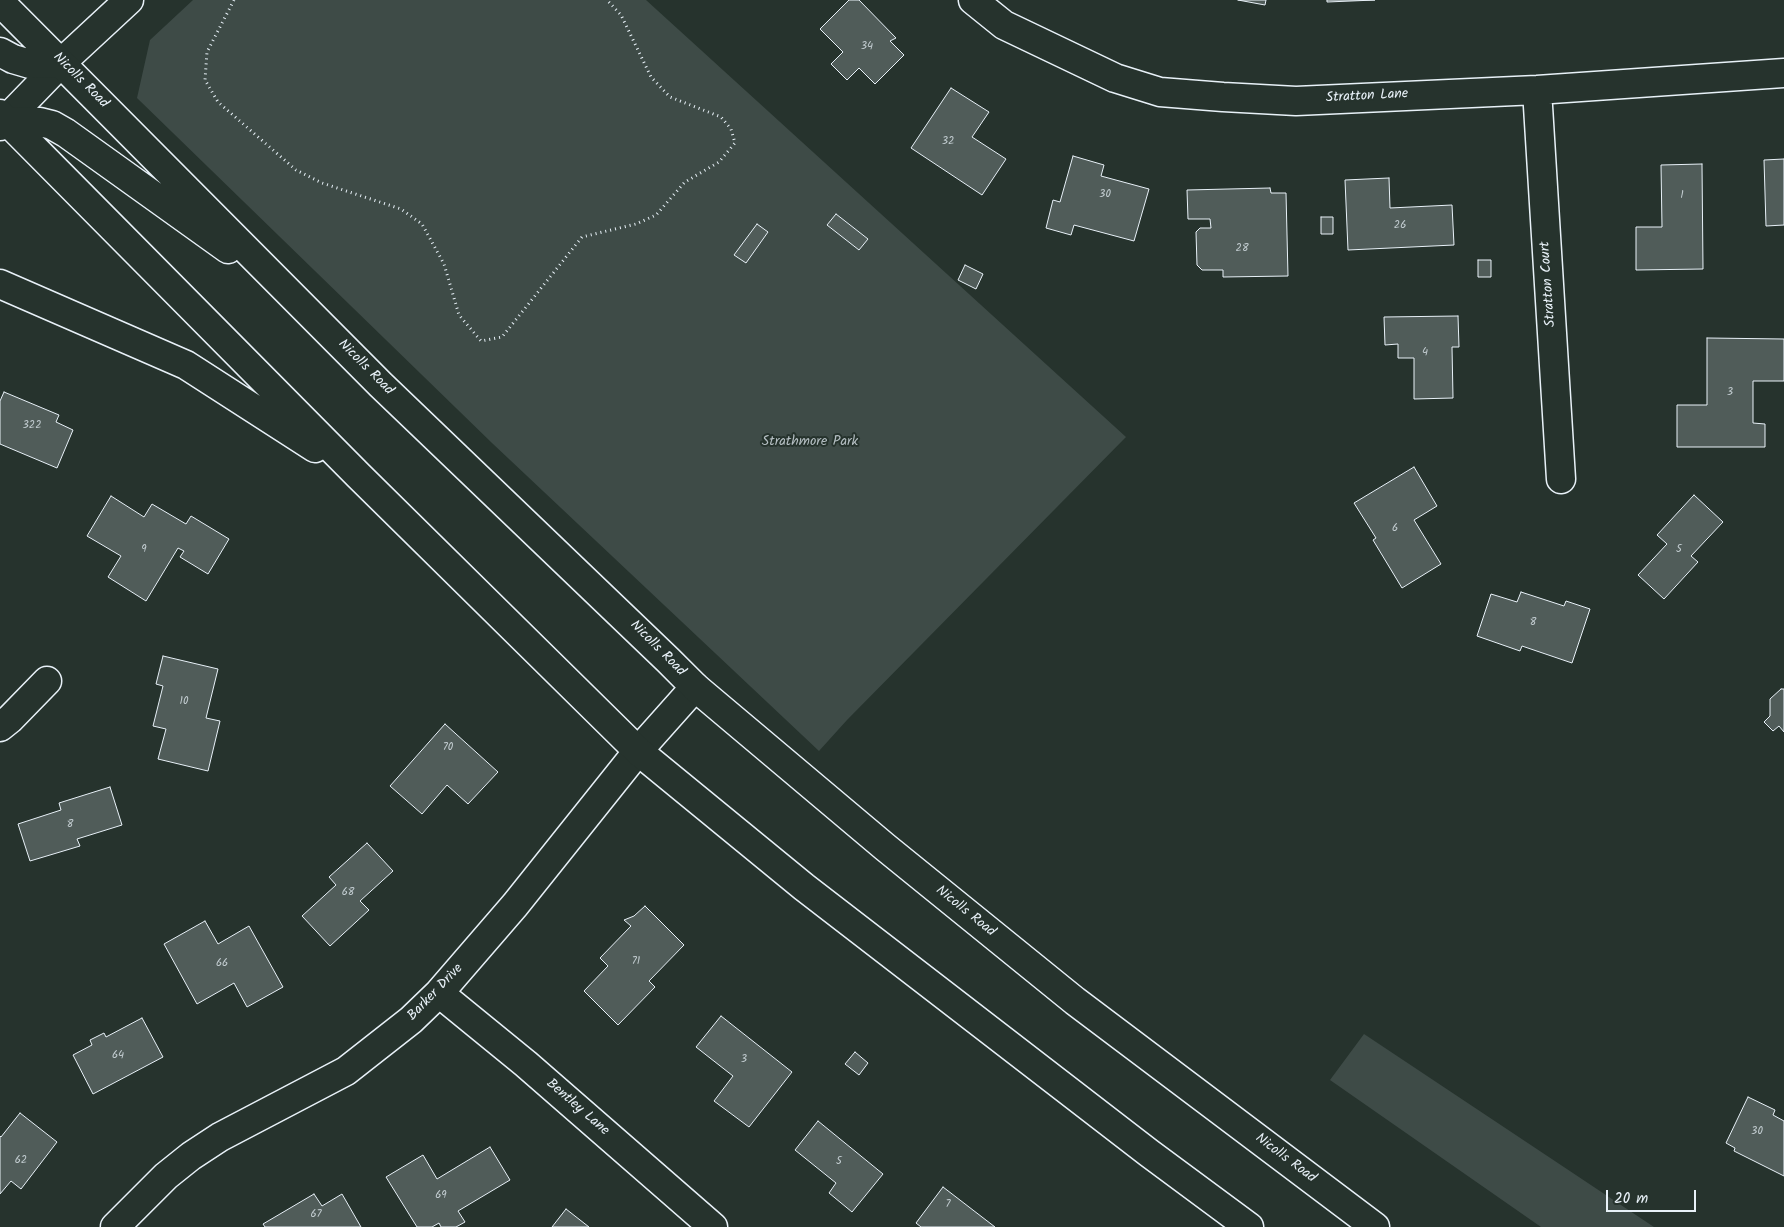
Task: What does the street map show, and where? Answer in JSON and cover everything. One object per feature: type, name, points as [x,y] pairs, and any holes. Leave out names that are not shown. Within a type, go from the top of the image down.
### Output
[{"type":"main road","points":[[2,121],[129,0]]},
{"type":"main road","name":"Stratton Lane","points":[[973,0],[1004,25],[1115,78],[1160,92],[1296,101],[1537,90],[1784,73]]},
{"type":"main road","name":"Nicolls Road","points":[[0,2],[381,385],[695,687],[885,847],[1075,1001],[1375,1227]]},
{"type":"main road","points":[[0,52],[13,59],[30,64],[61,63]]},
{"type":"main road","name":"Stratton Court","points":[[1537,90],[1561,479]]},
{"type":"main road","points":[[2,121],[40,122],[52,125],[66,133],[292,295]]},
{"type":"main road","points":[[2,121],[638,751],[804,887],[1249,1227]]},
{"type":"main road","points":[[0,284],[186,365],[359,476]]},
{"type":"main road","points":[[0,727],[47,681]]},
{"type":"main road","name":"Barker Drive","points":[[115,1227],[166,1176],[191,1156],[220,1136],[346,1071],[398,1031],[439,993],[515,905],[638,751],[695,687]]},
{"type":"main road","name":"Bentley Lane","points":[[439,993],[526,1064],[713,1227]]},
{"type":"path","points":[[234,0],[207,52],[205,80],[218,102],[296,170],[322,183],[401,209],[422,224],[444,264],[460,315],[481,341],[502,337],[582,237],[636,224],[656,215],[685,182],[719,162],[735,143],[731,129],[721,117],[670,97],[652,78],[621,14],[607,0]]},
{"type":"green space","name":"Strathmore Park","points":[[193,0],[646,0],[1126,437],[847,720],[819,751],[492,443],[137,98],[150,40]]},
{"type":"green space","points":[[1364,1034],[1654,1227],[1541,1227],[1330,1080]]},
{"type":"building","points":[[849,0],[859,0],[896,38],[890,41],[904,55],[875,84],[859,68],[847,80],[831,64],[843,52],[820,29]]},
{"type":"building","points":[[1238,0],[1266,0],[1265,5]]},
{"type":"building","points":[[1327,0],[1375,0],[1327,2]]},
{"type":"building","points":[[951,88],[989,112],[972,137],[1006,159],[982,195],[911,148]]},
{"type":"building","points":[[1073,156],[1104,165],[1101,176],[1149,189],[1134,241],[1074,225],[1071,235],[1046,228],[1053,200],[1060,202]]},
{"type":"building","points":[[1784,159],[1784,225],[1766,226],[1764,160]]},
{"type":"building","points":[[1702,164],[1703,269],[1636,270],[1636,227],[1662,227],[1661,165]]},
{"type":"building","points":[[1389,178],[1390,208],[1452,205],[1454,245],[1348,250],[1345,180]]},
{"type":"building","points":[[1270,188],[1271,193],[1286,193],[1288,276],[1223,277],[1223,270],[1202,270],[1197,265],[1196,232],[1200,228],[1211,228],[1210,219],[1188,219],[1187,190]]},
{"type":"building","points":[[836,214],[868,239],[859,250],[827,225]]},
{"type":"building","points":[[1321,217],[1333,217],[1333,234],[1321,234]]},
{"type":"building","points":[[757,224],[768,232],[746,263],[734,255]]},
{"type":"building","points":[[1478,260],[1491,260],[1491,277],[1478,277]]},
{"type":"building","points":[[965,265],[983,274],[976,289],[958,280]]},
{"type":"building","points":[[1458,316],[1459,347],[1452,347],[1453,398],[1414,399],[1414,358],[1398,358],[1398,344],[1385,345],[1384,317]]},
{"type":"building","points":[[1707,338],[1784,339],[1784,381],[1753,381],[1753,423],[1765,424],[1765,447],[1677,447],[1677,405],[1707,405]]},
{"type":"building","points":[[4,392],[59,415],[56,422],[73,430],[57,468],[0,444],[0,401]]},
{"type":"building","points":[[1414,467],[1437,506],[1414,520],[1441,564],[1402,588],[1373,540],[1376,538],[1354,503]]},
{"type":"building","points":[[1694,495],[1723,522],[1691,556],[1698,562],[1664,599],[1638,575],[1667,544],[1657,535]]},
{"type":"building","points":[[111,496],[144,517],[152,504],[186,524],[191,516],[229,539],[208,574],[180,557],[184,551],[178,548],[146,601],[108,577],[121,556],[87,536]]},
{"type":"building","points":[[1521,592],[1564,606],[1566,601],[1590,609],[1572,663],[1522,646],[1520,651],[1477,636],[1491,594],[1517,602]]},
{"type":"building","points":[[163,656],[218,669],[206,718],[220,721],[208,771],[158,759],[166,729],[153,726],[163,686],[156,684]]},
{"type":"building","points":[[1781,689],[1784,689],[1784,732],[1779,726],[1773,731],[1764,722],[1770,716],[1770,699]]},
{"type":"building","points":[[445,724],[498,772],[468,804],[447,785],[422,814],[390,786]]},
{"type":"building","points":[[110,787],[122,825],[77,839],[80,846],[30,861],[18,824],[61,810],[59,803]]},
{"type":"building","points":[[367,843],[393,871],[360,901],[369,910],[330,946],[302,916],[336,885],[329,877]]},
{"type":"building","points":[[645,906],[684,945],[649,981],[655,987],[618,1025],[584,991],[608,966],[600,958],[631,926],[624,920],[634,916]]},
{"type":"building","points":[[205,921],[218,944],[249,926],[283,987],[247,1007],[234,983],[197,1004],[164,944]]},
{"type":"building","points":[[721,1016],[792,1072],[749,1127],[714,1101],[733,1076],[696,1047]]},
{"type":"building","points":[[142,1018],[163,1057],[93,1094],[73,1055],[92,1045],[90,1040],[104,1033],[106,1037]]},
{"type":"building","points":[[855,1052],[868,1063],[859,1075],[845,1064]]},
{"type":"building","points":[[1748,1097],[1775,1110],[1773,1115],[1784,1121],[1784,1176],[1734,1151],[1735,1148],[1726,1143]]},
{"type":"building","points":[[20,1113],[57,1142],[21,1189],[11,1181],[0,1194],[0,1136]]},
{"type":"building","points":[[818,1121],[883,1174],[852,1212],[829,1193],[836,1183],[795,1150]]},
{"type":"building","points":[[490,1147],[510,1180],[458,1211],[465,1222],[456,1227],[441,1227],[439,1223],[432,1227],[417,1227],[386,1177],[423,1155],[437,1179]]},
{"type":"building","points":[[943,1187],[995,1227],[921,1227],[916,1223]]},
{"type":"building","points":[[314,1194],[322,1206],[342,1194],[361,1227],[265,1227],[263,1224]]},
{"type":"building","points":[[566,1209],[589,1227],[552,1227]]}]
